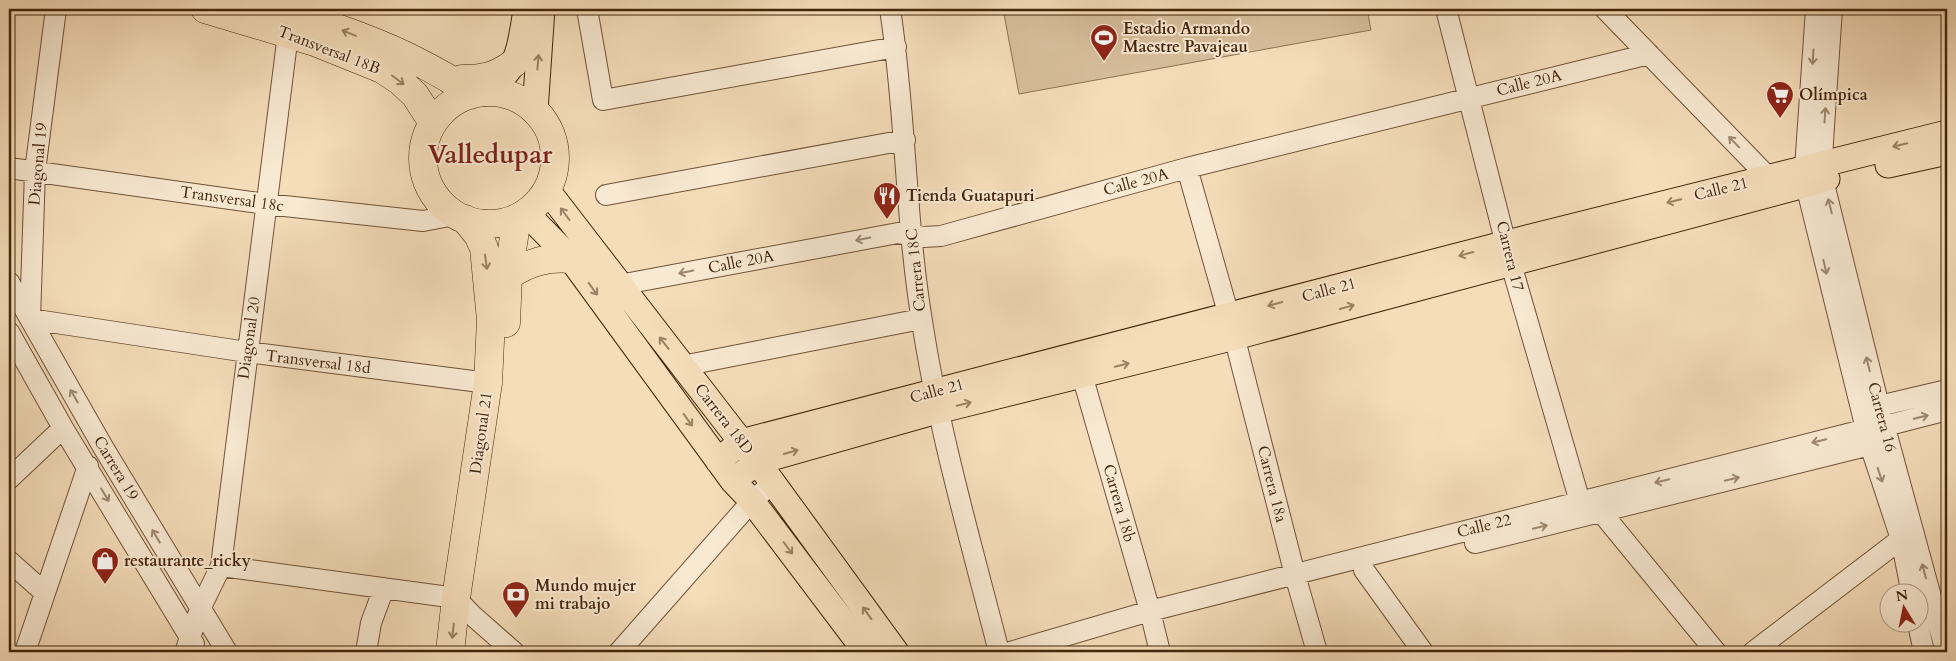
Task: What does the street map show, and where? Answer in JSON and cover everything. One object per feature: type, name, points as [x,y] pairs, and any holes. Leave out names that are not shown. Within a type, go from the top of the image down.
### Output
[{"type":"highway","name":"Transversal 18B","points":[[205,9],[287,16],[323,22],[400,52],[477,94]]},
{"type":"highway","name":"Transversal 18B","points":[[287,16],[315,42],[382,68],[400,81],[415,95],[433,123]]},
{"type":"highway","points":[[441,74],[460,79],[480,79],[499,73],[514,63]]},
{"type":"highway","points":[[498,93],[512,96],[535,110],[546,124],[553,140],[555,157],[553,174],[547,190],[538,203],[522,215],[500,223],[482,224],[460,217],[441,204],[431,190],[425,174],[423,157],[425,140],[433,123],[443,111],[455,102],[477,94],[498,93]]},
{"type":"highway","name":"Diagonal 21","points":[[450,652],[464,607],[502,387],[508,276],[522,215]]},
{"type":"highway","name":"Diagonal 21","points":[[460,217],[478,235],[484,248],[491,320],[488,384],[464,607],[468,652]]},
{"type":"highway","points":[[508,276],[522,266],[538,260],[554,258],[571,259]]},
{"type":"main road","points":[[477,94],[500,81],[514,63],[520,48],[526,9]]},
{"type":"main road","points":[[535,110],[542,9]]},
{"type":"main road","name":"Calle 21","points":[[718,460],[741,442],[936,402],[1814,174],[1947,133]]},
{"type":"main road","name":"Calle 21","points":[[1509,254],[1768,177],[1814,174],[1947,152]]},
{"type":"main road","name":"Carrera 18D","points":[[547,190],[773,483],[896,652]]},
{"type":"main road","name":"Carrera 18D","points":[[522,215],[571,259],[733,481],[752,501],[866,652]]},
{"type":"main road","name":"Calle 21","points":[[733,481],[757,462],[936,402]]},
{"type":"street","name":"Diagonal 19","points":[[30,319],[35,171],[56,9]]},
{"type":"street","points":[[587,9],[603,100],[896,47]]},
{"type":"street","name":"Carrera 18C","points":[[890,9],[896,47],[905,140],[911,235],[921,319],[936,402]]},
{"type":"street","name":"Carrera 17","points":[[1446,9],[1509,254],[1580,502]]},
{"type":"street","points":[[1605,9],[1768,177]]},
{"type":"street","points":[[1814,174],[1816,9]]},
{"type":"street","points":[[1814,174],[1832,9]]},
{"type":"street","name":"Diagonal 20","points":[[192,647],[200,609],[221,566],[266,204],[287,16]]},
{"type":"street","name":"Calle 20A","points":[[619,285],[898,233],[924,237],[941,236],[1187,168],[1649,54]]},
{"type":"street","points":[[606,195],[905,140]]},
{"type":"street","name":"Transversal 18c","points":[[9,168],[266,204],[423,221],[460,217]]},
{"type":"street","points":[[1187,168],[1232,326]]},
{"type":"street","name":"Carrera 16","points":[[1814,174],[1879,406]]},
{"type":"street","name":"Carrera 16","points":[[1814,174],[1910,584]]},
{"type":"street","name":"Carrera 19","points":[[9,282],[103,447],[227,652]]},
{"type":"street","name":"Transversal 18d","points":[[30,319],[247,352],[488,384]]},
{"type":"street","points":[[682,366],[921,319]]},
{"type":"street","name":"Carrera 18a","points":[[1232,326],[1317,652]]},
{"type":"street","name":"Carrera 19","points":[[9,332],[63,428],[88,466],[192,647]]},
{"type":"street","name":"Carrera 18b","points":[[1079,365],[1160,652]]},
{"type":"street","points":[[1874,433],[1879,406],[1947,390]]},
{"type":"street","points":[[936,402],[1000,652]]},
{"type":"street","name":"Calle 22","points":[[1297,580],[1364,570],[1601,512],[1947,410]]},
{"type":"street","points":[[9,479],[63,428]]},
{"type":"street","name":"Carrera 16","points":[[1874,433],[1946,652]]},
{"type":"street","name":"Calle 22","points":[[1010,652],[1297,580],[1580,502],[1874,433]]},
{"type":"street","points":[[25,652],[88,466]]},
{"type":"street","points":[[619,652],[752,501],[773,483]]},
{"type":"street","points":[[1601,512],[1716,652]]},
{"type":"street","points":[[1753,652],[1901,539]]},
{"type":"street","points":[[9,561],[45,593]]},
{"type":"street","points":[[221,566],[384,588],[464,607],[514,652]]},
{"type":"street","points":[[1364,570],[1423,652]]},
{"type":"street","points":[[366,652],[371,623],[384,588]]},
{"type":"street","name":"Calle 22","points":[[1053,652],[1151,617]]},
{"type":"street","points":[[1920,634],[1924,652]]},
{"type":"shaded area","name":"Estadio Armando Maestre Pavajeau","points":[[1003,9],[1367,9],[1371,30],[1019,94]]},
{"type":"place","name":"Estadio Armando Maestre Pavajeau","points":[[1104,62]]},
{"type":"place","name":"Olímpica","points":[[1780,119]]},
{"type":"place","name":"Tienda Guatapuri","points":[[887,220]]},
{"type":"place","name":"restaurante_ricky","points":[[105,585]]},
{"type":"place","name":"Mundo mujer mi trabajo","points":[[516,619]]},
{"type":"district","name":"Valledupar","points":[[490,154]]}]
